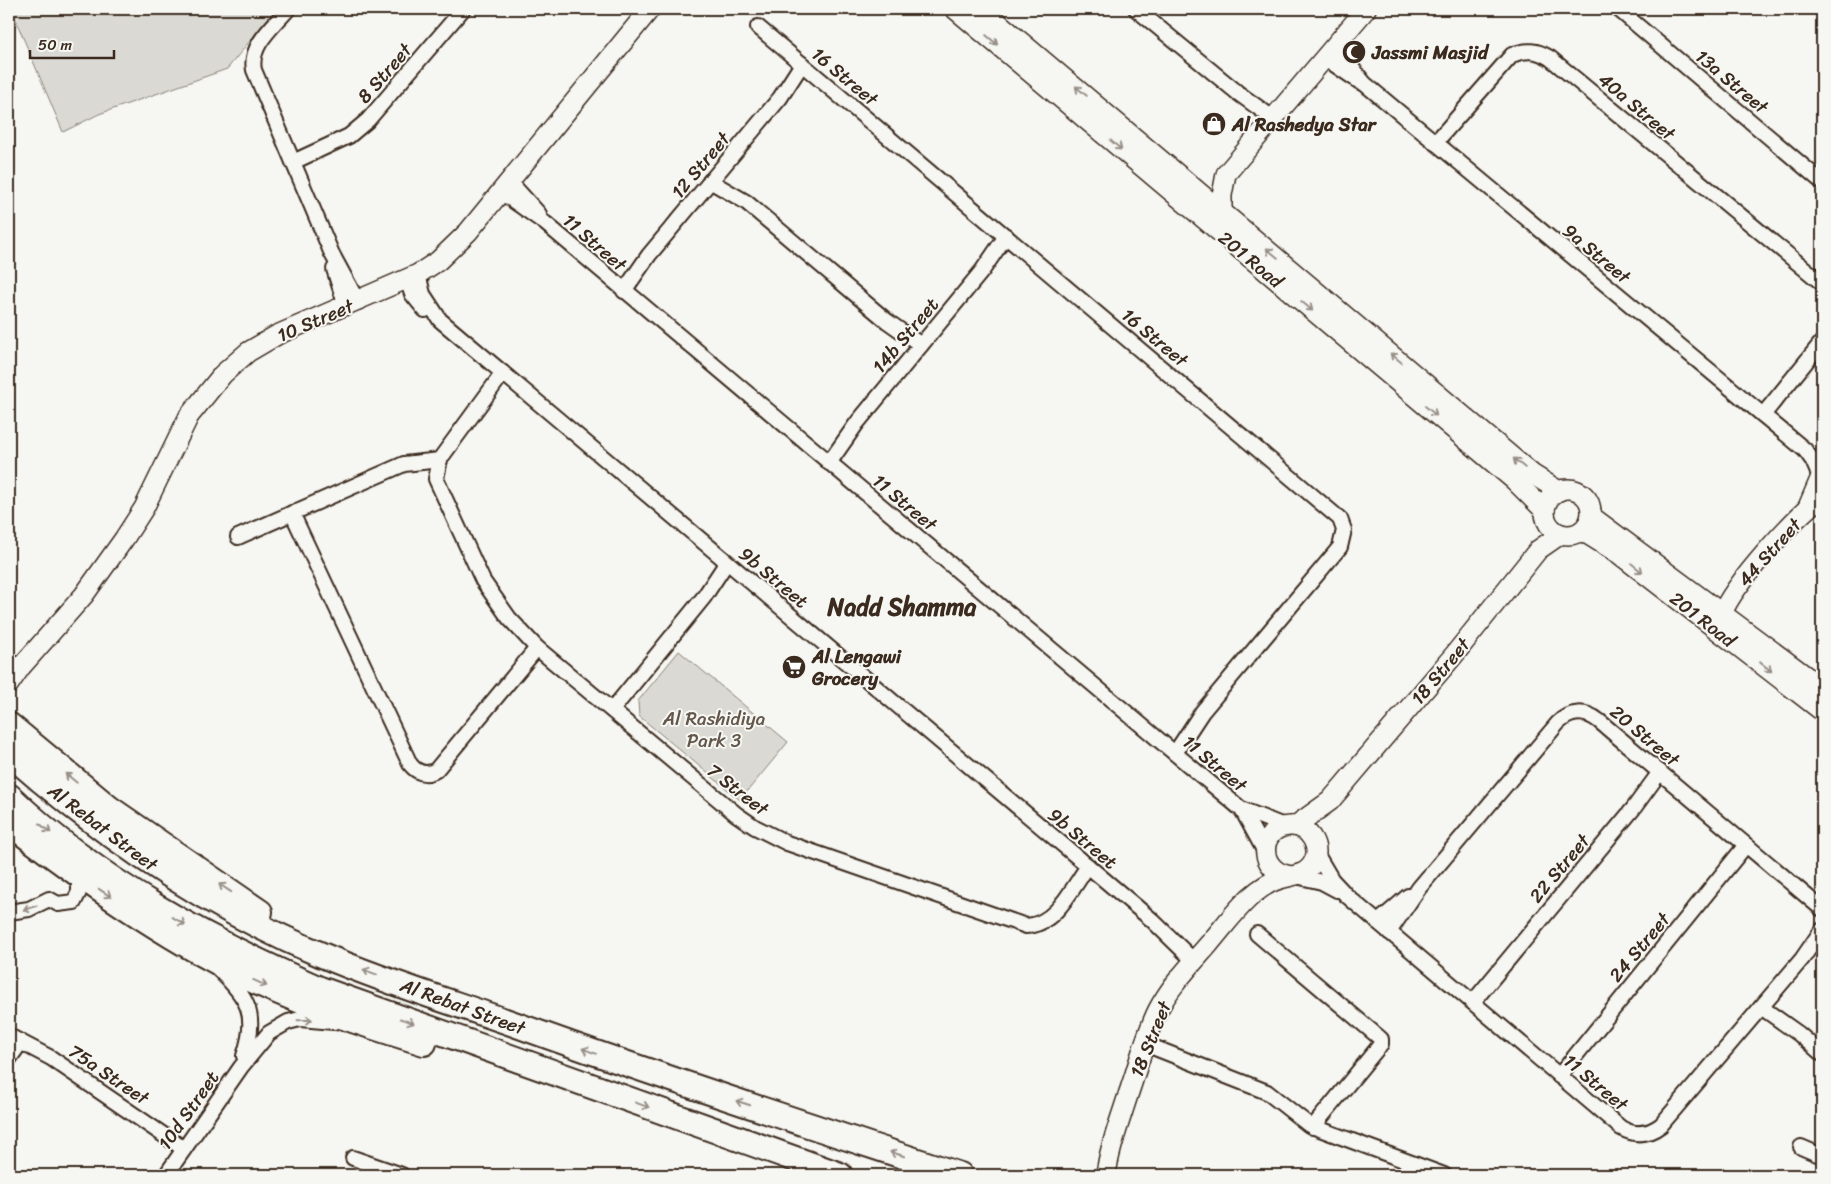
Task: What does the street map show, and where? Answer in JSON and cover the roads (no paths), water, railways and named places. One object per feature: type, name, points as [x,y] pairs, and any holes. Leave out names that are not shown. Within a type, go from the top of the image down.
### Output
[{"type":"highway","points":[[9,724],[116,813],[323,956]]},
{"type":"highway","name":"Al Rebat Street","points":[[9,753],[90,820],[178,882],[258,925],[323,956],[626,1064],[960,1175]]},
{"type":"highway","name":"Al Rebat Street","points":[[9,796],[27,814],[81,856],[169,915],[258,963],[320,990],[840,1175]]},
{"type":"highway","points":[[9,823],[79,876],[202,954],[295,999],[392,1033],[527,1075],[614,1095]]},
{"type":"street","points":[[288,9],[258,44],[253,58],[254,70],[352,304]]},
{"type":"street","name":"8 Street","points":[[291,159],[323,150],[349,136],[368,120],[462,9]]},
{"type":"street","name":"10 Street","points":[[9,684],[14,671],[84,595],[124,539],[144,508],[190,416],[210,387],[235,362],[263,343],[412,277],[454,247],[650,9]]},
{"type":"street","name":"201 Road","points":[[955,9],[1514,480],[1551,522]]},
{"type":"street","name":"201 Road","points":[[982,9],[1524,467],[1559,491]]},
{"type":"street","points":[[1136,9],[1238,93],[1247,104],[1272,121]]},
{"type":"street","points":[[1189,182],[1212,179],[1226,174],[1366,9]]},
{"type":"street","name":"13a Street","points":[[1618,9],[1822,182]]},
{"type":"street","name":"16 Street","points":[[758,27],[1336,514],[1342,524],[1342,542],[1336,553],[1170,750]]},
{"type":"street","name":"40a Street","points":[[1435,143],[1512,55],[1525,51],[1538,52],[1550,58],[1822,283]]},
{"type":"street","name":"9a Street","points":[[1328,54],[1354,69],[1365,84],[1805,450],[1822,456]]},
{"type":"street","name":"12 Street","points":[[619,287],[649,255],[806,68]]},
{"type":"street","points":[[1222,210],[1222,195],[1226,174]]},
{"type":"street","points":[[714,176],[918,348]]},
{"type":"street","name":"11 Street","points":[[505,187],[532,205],[545,223],[619,287],[1241,809],[1255,830],[1265,853]]},
{"type":"street","name":"14b Street","points":[[824,459],[857,423],[1010,239]]},
{"type":"street","name":"9b Street","points":[[412,277],[440,320],[1197,958]]},
{"type":"street","points":[[1763,415],[1822,342]]},
{"type":"street","points":[[404,464],[421,467],[436,474],[440,460],[507,376]]},
{"type":"street","name":"9a Street","points":[[1805,450],[1821,479]]},
{"type":"street","points":[[238,537],[404,464],[440,460]]},
{"type":"street","name":"7 Street","points":[[436,474],[438,488],[483,582],[509,618],[537,648],[736,814],[776,838],[1021,926],[1031,926],[1045,921],[1091,869]]},
{"type":"street","name":"44 Street","points":[[1716,609],[1806,510],[1821,479]]},
{"type":"street","points":[[1575,490],[1585,496],[1590,505],[1587,523],[1572,535],[1551,522],[1551,497],[1559,491],[1575,490]]},
{"type":"street","points":[[292,513],[410,764],[416,770],[424,773],[436,770],[537,648]]},
{"type":"street","name":"18 Street","points":[[1290,826],[1320,810],[1340,790],[1538,550],[1551,522]]},
{"type":"street","name":"201 Road","points":[[1587,523],[1716,609],[1822,688]]},
{"type":"street","name":"201 Road","points":[[1587,523],[1619,554],[1822,711]]},
{"type":"street","points":[[609,707],[636,678],[731,565]]},
{"type":"street","name":"20 Street","points":[[1390,932],[1418,888],[1558,723],[1568,715],[1581,713],[1594,716],[1822,909]]},
{"type":"street","name":"22 Street","points":[[1469,999],[1513,952],[1633,809],[1645,800],[1663,775]]},
{"type":"street","name":"18 Street","points":[[1316,852],[1324,818],[1340,790]]},
{"type":"street","name":"11 Street","points":[[1241,809],[1290,826]]},
{"type":"street","points":[[1290,826],[1307,831],[1314,842],[1316,852],[1309,868],[1294,876],[1274,870],[1265,853],[1270,836],[1290,826]]},
{"type":"street","name":"24 Street","points":[[1556,1072],[1600,1024],[1708,895],[1719,886],[1750,847]]},
{"type":"street","name":"11 Street","points":[[1316,852],[1332,880],[1347,896],[1621,1128],[1633,1134],[1651,1132],[1661,1125],[1802,959],[1822,930]]},
{"type":"street","name":"18 Street","points":[[1243,904],[1255,881],[1265,853]]},
{"type":"street","points":[[9,912],[29,909],[49,899],[58,904],[74,902],[79,892],[79,876]]},
{"type":"street","name":"11 Street","points":[[1294,876],[1322,882],[1347,896]]},
{"type":"street","name":"18 Street","points":[[1106,1175],[1114,1138],[1145,1044],[1164,999],[1243,904],[1269,883],[1294,876]]},
{"type":"street","name":"20 Street","points":[[1378,922],[1418,888]]},
{"type":"street","points":[[1257,934],[1382,1039],[1381,1044],[1313,1127]]},
{"type":"street","name":"11 Street","points":[[1802,959],[1822,941]]},
{"type":"street","name":"10d Street","points":[[202,954],[234,984],[247,1003],[252,1025],[241,1067]]},
{"type":"street","points":[[1764,1004],[1822,1054]]},
{"type":"street","name":"10d Street","points":[[166,1175],[241,1067],[265,1037],[288,1022],[311,1019],[392,1033]]},
{"type":"street","points":[[9,1060],[15,1039]]},
{"type":"street","name":"75a Street","points":[[15,1039],[52,1058],[184,1149]]},
{"type":"street","points":[[1145,1044],[1266,1092],[1295,1116],[1313,1127],[1444,1175]]},
{"type":"street","name":"18 Street","points":[[1092,1175],[1114,1138]]},
{"type":"street","points":[[1801,1147],[1822,1156]]},
{"type":"street","points":[[353,1158],[402,1175]]},
{"type":"place","name":"Jassmi Masjid","points":[[1354,52]]},
{"type":"place","name":"Al Rashedya Star","points":[[1214,124]]},
{"type":"place","name":"Al Lengawi Grocery","points":[[794,667]]},
{"type":"district","name":"Nadd Shamma","points":[[902,607]]},
{"type":"park label","name":"Al Rashidiya Park 3","points":[[714,729]]}]
